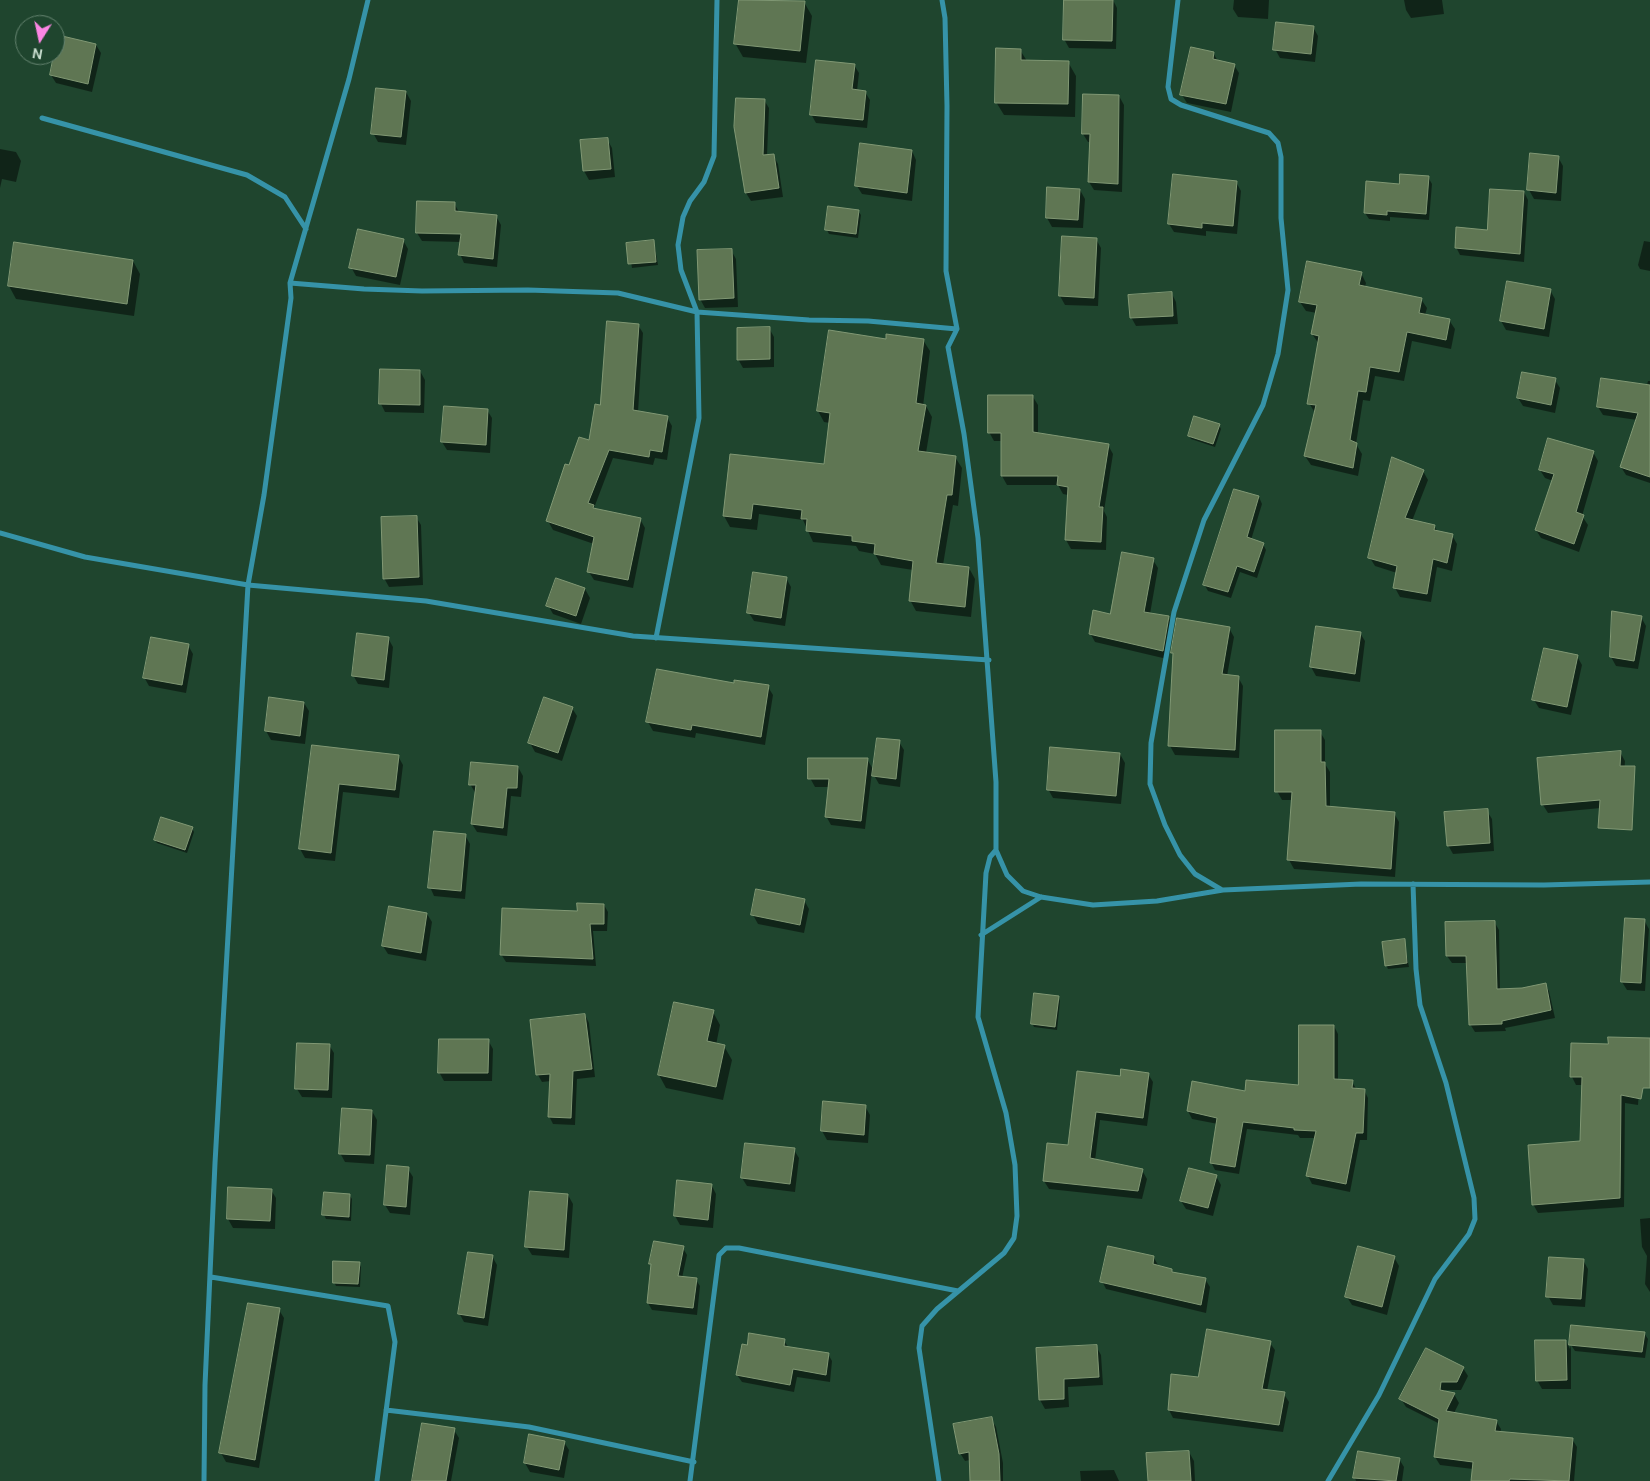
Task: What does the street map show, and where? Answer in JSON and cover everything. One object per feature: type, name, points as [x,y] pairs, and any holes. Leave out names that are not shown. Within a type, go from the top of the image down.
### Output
[{"type":"street","points":[[204,1481],[205,1385],[210,1277],[226,952],[248,585],[268,466],[291,298],[290,283],[349,79],[368,0]]},
{"type":"street","points":[[656,638],[699,418],[697,312],[681,270],[678,245],[683,217],[690,201],[704,182],[714,156],[718,0]]},
{"type":"street","points":[[942,0],[945,18],[947,106],[946,271],[957,329],[948,347],[964,434],[978,538],[989,660],[996,782],[996,850],[1007,874],[1023,891],[1040,898],[1093,905],[1156,901],[1223,890],[1361,884],[1544,885],[1650,882]]},
{"type":"street","points":[[1178,0],[1168,87],[1171,99],[1181,105],[1269,134],[1278,143],[1281,157],[1281,218],[1288,290],[1278,354],[1263,405],[1204,520],[1174,612],[1152,743],[1150,784],[1165,825],[1180,856],[1195,874],[1223,890]]},
{"type":"street","points":[[42,118],[247,175],[285,197],[306,229]]},
{"type":"street","points":[[290,283],[422,292],[528,290],[618,293],[697,312],[809,320],[868,321],[957,329]]},
{"type":"street","points":[[0,533],[85,557],[248,585],[426,601],[633,636],[989,660]]},
{"type":"street","points":[[939,1481],[919,1348],[922,1326],[937,1309],[1004,1254],[1014,1238],[1017,1216],[1015,1165],[1006,1113],[978,1016],[981,935],[986,874],[990,857],[996,850]]},
{"type":"street","points":[[1328,1481],[1379,1395],[1435,1280],[1456,1249],[1469,1234],[1475,1218],[1474,1198],[1446,1083],[1420,1005],[1416,969],[1412,884]]},
{"type":"street","points":[[981,935],[1040,898]]},
{"type":"street","points":[[690,1481],[694,1462],[719,1255],[726,1248],[739,1248],[958,1291]]},
{"type":"street","points":[[210,1277],[388,1306],[396,1342],[377,1481]]},
{"type":"street","points":[[386,1410],[529,1428],[694,1462]]},
{"type":"building","points":[[739,0],[805,1],[800,51],[734,44]]},
{"type":"building","points":[[1064,0],[1113,0],[1112,41],[1063,40]]},
{"type":"building","points":[[1276,22],[1314,26],[1311,54],[1273,50]]},
{"type":"building","points":[[65,37],[96,44],[88,84],[50,75],[52,65],[65,65]]},
{"type":"building","points":[[1191,47],[1214,52],[1213,59],[1235,64],[1226,104],[1180,95]]},
{"type":"building","points":[[996,48],[1021,49],[1021,60],[1069,61],[1068,104],[995,103]]},
{"type":"building","points":[[816,60],[855,64],[852,89],[866,91],[863,120],[810,115]]},
{"type":"building","points":[[376,88],[406,91],[401,137],[371,134]]},
{"type":"building","points":[[1083,94],[1119,95],[1118,184],[1088,182],[1090,134],[1082,134]]},
{"type":"building","points":[[736,98],[765,99],[763,155],[774,154],[779,188],[745,193],[734,127]]},
{"type":"building","points":[[608,138],[611,169],[583,171],[580,140]]},
{"type":"building","points":[[860,143],[912,150],[907,193],[855,186]]},
{"type":"building","points":[[1530,153],[1559,156],[1556,193],[1527,190]]},
{"type":"building","points":[[1173,174],[1237,181],[1233,226],[1202,223],[1202,228],[1168,224]]},
{"type":"building","points":[[1400,174],[1429,176],[1426,214],[1387,211],[1387,215],[1364,213],[1366,181],[1399,184]]},
{"type":"building","points":[[1047,187],[1080,189],[1078,220],[1046,218]]},
{"type":"building","points":[[1490,189],[1524,191],[1520,254],[1455,248],[1456,227],[1487,230]]},
{"type":"building","points":[[417,201],[455,202],[455,211],[497,215],[493,259],[458,255],[461,234],[416,233]]},
{"type":"building","points":[[828,206],[859,210],[856,234],[825,230]]},
{"type":"building","points":[[358,229],[404,239],[396,277],[349,268]]},
{"type":"building","points":[[1062,236],[1097,238],[1094,298],[1059,296]]},
{"type":"building","points":[[654,240],[656,262],[628,264],[626,243]]},
{"type":"building","points":[[14,242],[133,260],[127,304],[8,286]]},
{"type":"building","points":[[732,249],[734,298],[699,300],[697,250]]},
{"type":"building","points":[[1307,261],[1362,272],[1359,285],[1422,298],[1419,313],[1450,319],[1446,340],[1407,332],[1399,372],[1370,367],[1366,392],[1358,391],[1350,440],[1357,443],[1353,468],[1304,456],[1316,405],[1307,404],[1319,336],[1311,334],[1317,305],[1299,302]]},
{"type":"building","points":[[1507,281],[1551,289],[1544,329],[1500,321]]},
{"type":"building","points":[[1172,292],[1173,316],[1130,318],[1128,295]]},
{"type":"building","points":[[607,321],[639,324],[633,410],[668,416],[662,452],[650,450],[649,457],[609,450],[588,503],[594,505],[593,508],[641,518],[628,580],[587,572],[594,537],[546,521],[565,464],[569,465],[579,437],[589,440],[595,404],[600,405]]},
{"type":"building","points":[[770,327],[770,359],[737,360],[737,328]]},
{"type":"building","points":[[829,330],[886,339],[886,334],[924,339],[916,403],[926,405],[918,451],[956,456],[952,495],[947,495],[936,563],[969,567],[965,607],[909,601],[913,561],[874,554],[875,544],[852,541],[852,536],[806,531],[807,519],[801,519],[802,510],[753,504],[751,519],[723,516],[730,454],[824,464],[830,413],[817,411]]},
{"type":"building","points":[[380,369],[420,370],[420,405],[379,404]]},
{"type":"building","points":[[1522,372],[1556,378],[1551,405],[1517,398]]},
{"type":"building","points":[[1601,378],[1650,385],[1650,477],[1620,467],[1638,413],[1597,407]]},
{"type":"building","points":[[988,395],[1033,395],[1033,432],[1109,444],[1099,507],[1103,507],[1101,542],[1065,540],[1068,487],[1057,485],[1058,476],[1001,476],[1001,433],[988,433]]},
{"type":"building","points":[[444,406],[488,409],[486,445],[441,442]]},
{"type":"building","points":[[1194,416],[1220,424],[1213,444],[1188,436]]},
{"type":"building","points":[[1548,438],[1594,451],[1576,512],[1584,515],[1574,544],[1535,530],[1554,474],[1539,470]]},
{"type":"building","points":[[1392,457],[1424,470],[1405,518],[1435,525],[1434,530],[1453,534],[1447,563],[1433,559],[1427,594],[1393,588],[1397,566],[1368,558]]},
{"type":"building","points":[[1234,489],[1259,496],[1247,537],[1264,543],[1254,572],[1237,566],[1228,592],[1203,585]]},
{"type":"building","points":[[417,516],[419,577],[383,579],[381,517]]},
{"type":"building","points":[[1122,552],[1154,558],[1144,612],[1169,616],[1163,651],[1089,634],[1093,610],[1110,614]]},
{"type":"building","points":[[753,572],[787,577],[781,618],[747,613]]},
{"type":"building","points":[[556,578],[585,588],[576,616],[546,606]]},
{"type":"building","points":[[1612,611],[1642,616],[1634,661],[1610,657]]},
{"type":"building","points":[[1177,618],[1230,627],[1222,674],[1239,676],[1235,750],[1168,746],[1173,653],[1171,653]]},
{"type":"building","points":[[1316,626],[1361,632],[1355,674],[1310,667]]},
{"type":"building","points":[[357,633],[389,637],[384,680],[352,676]]},
{"type":"building","points":[[151,637],[189,644],[182,685],[143,678]]},
{"type":"building","points":[[1544,648],[1578,655],[1567,707],[1532,700]]},
{"type":"building","points":[[657,669],[734,683],[734,680],[769,685],[761,737],[692,725],[691,730],[646,722]]},
{"type":"building","points":[[269,697],[304,702],[300,736],[265,731]]},
{"type":"building","points":[[544,697],[573,707],[558,753],[528,743]]},
{"type":"building","points":[[1275,730],[1321,730],[1321,762],[1325,762],[1326,806],[1395,812],[1391,869],[1287,860],[1292,792],[1275,792]]},
{"type":"building","points":[[877,738],[900,740],[896,779],[872,776]]},
{"type":"building","points":[[312,745],[399,755],[395,790],[339,784],[331,853],[299,849]]},
{"type":"building","points":[[1050,747],[1120,753],[1116,796],[1047,790]]},
{"type":"building","points":[[1621,751],[1620,766],[1635,766],[1632,830],[1598,828],[1600,800],[1541,805],[1537,758]]},
{"type":"building","points":[[808,758],[868,758],[861,821],[825,817],[829,779],[808,779]]},
{"type":"building","points":[[471,762],[518,766],[517,788],[507,788],[503,828],[471,824],[476,785],[469,785]]},
{"type":"building","points":[[1488,809],[1490,843],[1447,846],[1444,812]]},
{"type":"building","points":[[161,817],[193,827],[185,850],[154,840]]},
{"type":"building","points":[[434,831],[466,834],[461,891],[428,888]]},
{"type":"building","points":[[756,889],[805,899],[800,925],[751,915]]},
{"type":"building","points":[[577,903],[604,904],[604,924],[590,924],[593,959],[500,955],[502,908],[577,911]]},
{"type":"building","points":[[389,906],[427,913],[421,953],[382,946]]},
{"type":"building","points":[[1625,918],[1645,919],[1641,983],[1621,982]]},
{"type":"building","points":[[1495,921],[1497,989],[1522,988],[1546,983],[1551,1010],[1502,1021],[1502,1024],[1469,1025],[1466,956],[1446,956],[1445,922]]},
{"type":"building","points":[[1405,939],[1407,963],[1385,966],[1382,942]]},
{"type":"building","points":[[1034,993],[1059,996],[1055,1027],[1031,1024]]},
{"type":"building","points":[[674,1002],[714,1010],[707,1041],[725,1045],[716,1087],[658,1075]]},
{"type":"building","points":[[585,1014],[592,1069],[573,1071],[571,1118],[548,1117],[550,1074],[536,1075],[530,1020]]},
{"type":"building","points":[[1299,1025],[1334,1025],[1334,1079],[1353,1080],[1352,1088],[1365,1089],[1363,1133],[1356,1133],[1346,1184],[1306,1176],[1316,1131],[1294,1130],[1294,1128],[1243,1122],[1235,1167],[1210,1163],[1217,1118],[1187,1111],[1192,1081],[1245,1091],[1246,1080],[1298,1085]]},
{"type":"building","points":[[1608,1037],[1650,1038],[1650,1088],[1643,1088],[1641,1099],[1621,1095],[1620,1198],[1532,1205],[1528,1145],[1580,1141],[1582,1077],[1570,1077],[1571,1043],[1608,1044]]},
{"type":"building","points":[[439,1039],[489,1039],[488,1073],[438,1073]]},
{"type":"building","points":[[297,1043],[330,1044],[328,1090],[295,1089]]},
{"type":"building","points":[[1121,1069],[1149,1073],[1143,1118],[1096,1112],[1090,1158],[1143,1169],[1138,1191],[1043,1181],[1047,1143],[1068,1145],[1077,1071],[1120,1076]]},
{"type":"building","points":[[823,1101],[866,1105],[864,1135],[821,1131]]},
{"type":"building","points":[[342,1108],[372,1110],[370,1155],[339,1154]]},
{"type":"building","points":[[745,1143],[795,1148],[790,1184],[741,1178]]},
{"type":"building","points":[[387,1165],[409,1167],[406,1207],[384,1205]]},
{"type":"building","points":[[1189,1168],[1217,1175],[1208,1208],[1180,1201]]},
{"type":"building","points":[[677,1180],[712,1184],[708,1220],[674,1216]]},
{"type":"building","points":[[228,1187],[272,1189],[270,1221],[227,1219]]},
{"type":"building","points":[[530,1191],[568,1194],[564,1250],[525,1247]]},
{"type":"building","points":[[324,1192],[350,1194],[349,1217],[322,1215]]},
{"type":"building","points":[[654,1241],[684,1246],[678,1276],[697,1278],[693,1308],[647,1303],[651,1264],[649,1264]]},
{"type":"building","points":[[1108,1246],[1154,1256],[1153,1264],[1172,1269],[1172,1272],[1206,1278],[1201,1305],[1100,1282]]},
{"type":"building","points":[[1358,1246],[1395,1256],[1382,1307],[1345,1297]]},
{"type":"building","points":[[468,1252],[493,1255],[484,1318],[458,1314]]},
{"type":"building","points":[[1549,1257],[1584,1259],[1581,1299],[1546,1297]]},
{"type":"building","points":[[333,1261],[360,1262],[358,1284],[333,1283]]},
{"type":"building","points":[[248,1303],[280,1308],[255,1460],[219,1453]]},
{"type":"building","points":[[1571,1325],[1645,1332],[1642,1352],[1569,1345]]},
{"type":"building","points":[[1207,1329],[1271,1341],[1262,1389],[1285,1392],[1279,1425],[1168,1410],[1171,1374],[1198,1377]]},
{"type":"building","points":[[749,1333],[785,1339],[784,1346],[829,1353],[826,1375],[793,1369],[790,1385],[736,1375],[742,1344],[747,1345]]},
{"type":"building","points":[[1535,1340],[1566,1340],[1567,1380],[1536,1381]]},
{"type":"building","points":[[1097,1345],[1099,1377],[1064,1379],[1064,1399],[1039,1400],[1036,1348]]},
{"type":"building","points":[[1426,1348],[1464,1367],[1457,1382],[1441,1382],[1440,1390],[1455,1393],[1446,1411],[1497,1420],[1495,1431],[1573,1438],[1569,1481],[1510,1479],[1509,1481],[1471,1481],[1473,1462],[1434,1457],[1439,1419],[1399,1399]]},
{"type":"building","points":[[992,1417],[999,1454],[1000,1481],[970,1481],[969,1452],[959,1454],[953,1424]]},
{"type":"building","points":[[422,1423],[455,1428],[446,1481],[412,1481]]},
{"type":"building","points":[[529,1434],[565,1441],[559,1470],[524,1463]]},
{"type":"building","points":[[1189,1451],[1191,1481],[1148,1481],[1146,1453]]},
{"type":"building","points":[[1358,1451],[1400,1458],[1396,1481],[1353,1478]]}]
